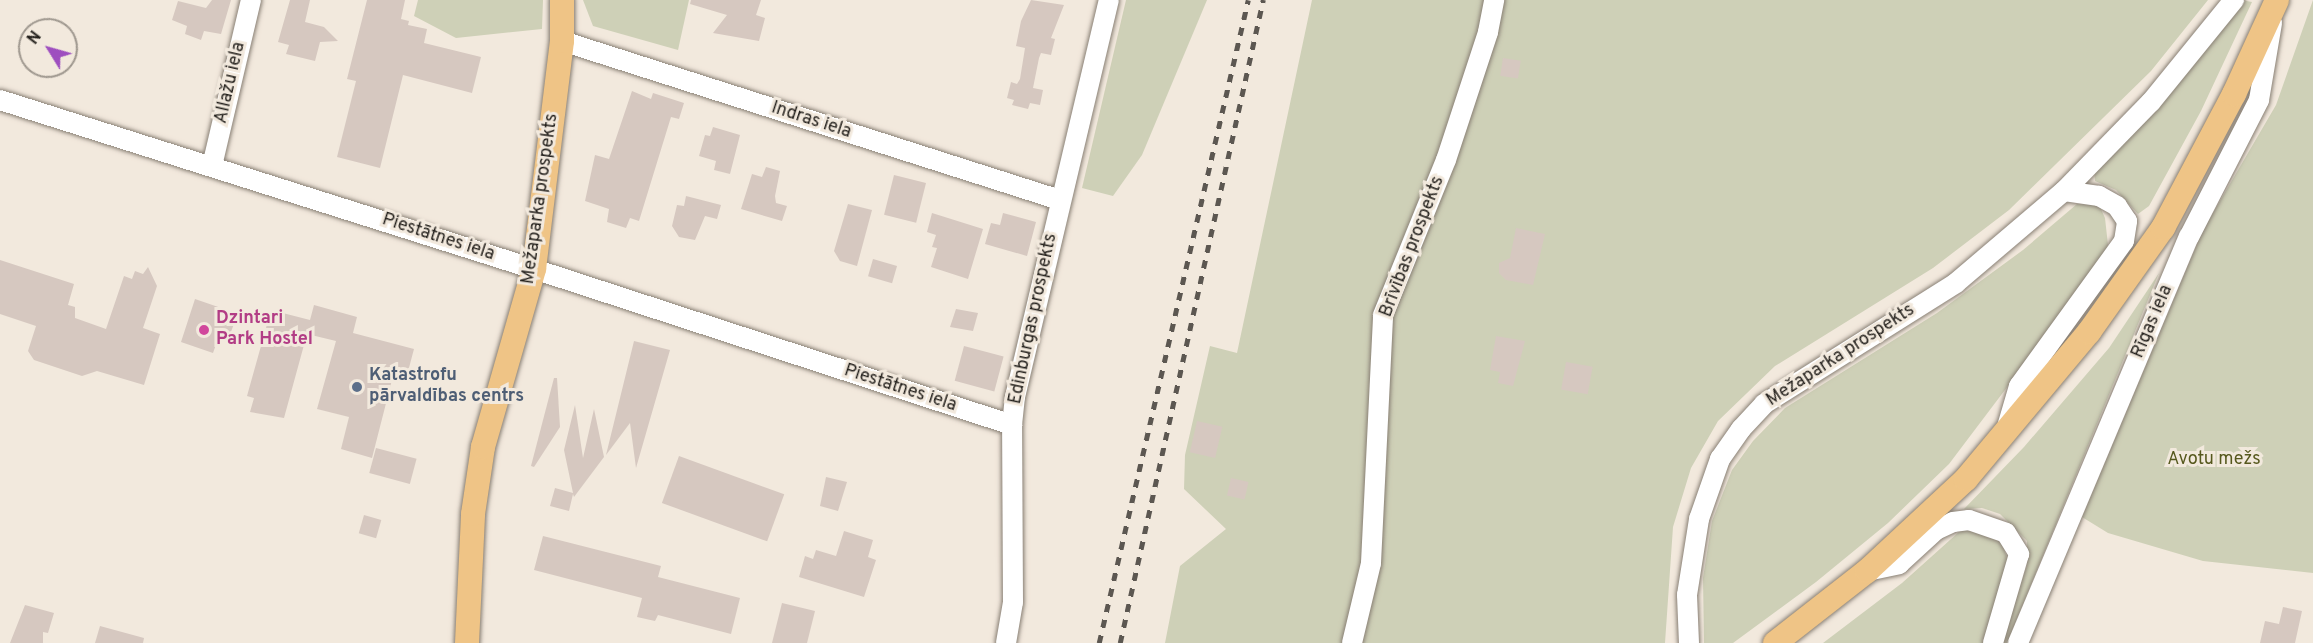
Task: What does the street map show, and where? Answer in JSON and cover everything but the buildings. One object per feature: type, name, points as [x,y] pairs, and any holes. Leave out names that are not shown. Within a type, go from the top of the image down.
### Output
[{"type":"main road","name":"Mežaparka prospekts","points":[[467,643],[473,514],[483,447],[534,269],[562,41],[562,0]]},
{"type":"main road","points":[[1775,643],[1867,571],[1958,487],[2004,438],[2089,332],[2163,228],[2234,94],[2276,2]]},
{"type":"street","name":"Allažu iela","points":[[212,166],[251,0]]},
{"type":"street","name":"Edinburgas prospekts","points":[[1006,643],[1015,550],[1012,425],[1060,200],[1109,0]]},
{"type":"street","name":"Brīvības prospekts","points":[[1352,643],[1371,563],[1383,315],[1446,160],[1488,32],[1494,0]]},
{"type":"street","name":"Mežaparka prospekts","points":[[1689,643],[1687,595],[1699,519],[1720,459],[1741,429],[1764,404],[1956,283],[2064,191],[2151,102],[2234,0]]},
{"type":"street","name":"Rīgas iela","points":[[2018,643],[2189,237],[2259,100],[2276,2]]},
{"type":"street","name":"Indras iela","points":[[562,41],[1060,200]]},
{"type":"street","name":"Piestātnes iela","points":[[0,100],[534,269],[1012,425]]},
{"type":"street","points":[[2004,438],[2019,386],[2124,241],[2127,221],[2117,206],[2099,196],[2064,191]]},
{"type":"street","points":[[1867,571],[1899,564],[1936,530],[1953,522],[1969,520],[2006,533],[2019,554],[1993,643]]},
{"type":"green space","points":[[418,0],[543,0],[542,29],[456,38],[414,16]]},
{"type":"green space","points":[[583,0],[689,0],[678,50],[593,26]]},
{"type":"green space","points":[[1126,0],[1207,0],[1142,155],[1113,196],[1082,188]]},
{"type":"green space","points":[[1312,0],[2208,0],[2151,71],[2009,210],[1933,268],[1775,366],[1718,421],[1691,468],[1673,527],[1665,643],[1165,643],[1180,566],[1226,529],[1184,489],[1185,455],[1210,346],[1237,353]]},
{"type":"green space","points":[[2241,0],[2252,2],[2201,111],[2149,206],[2138,214],[2116,190],[2095,181],[2094,169]]},
{"type":"green space","name":"Avotu mežs","points":[[2313,0],[2313,573],[2203,561],[2108,533],[2082,517],[2203,230],[2276,105]]},
{"type":"green space","points":[[2077,204],[2099,205],[2105,218],[2108,245],[2100,264],[1949,464],[1888,523],[1816,582],[1733,643],[1704,643],[1703,578],[1712,521],[1732,470],[1753,441],[1785,408],[1937,313],[2023,250]]},
{"type":"green space","points":[[2159,273],[2007,643],[2002,643],[2027,565],[2027,541],[2000,514],[1982,508],[1964,509],[2024,447],[2109,348]]},
{"type":"green space","points":[[1973,528],[1988,529],[2003,546],[2010,567],[1985,643],[1823,643],[1902,583],[1960,531]]},
{"type":"railway","points":[[1099,643],[1248,0]]},
{"type":"railway","points":[[1120,643],[1263,0]]},
{"type":"place","name":"Dzintari Park Hostel","points":[[204,330]]},
{"type":"place","name":"Katastrofu pārvaldības centrs","points":[[357,387]]}]
